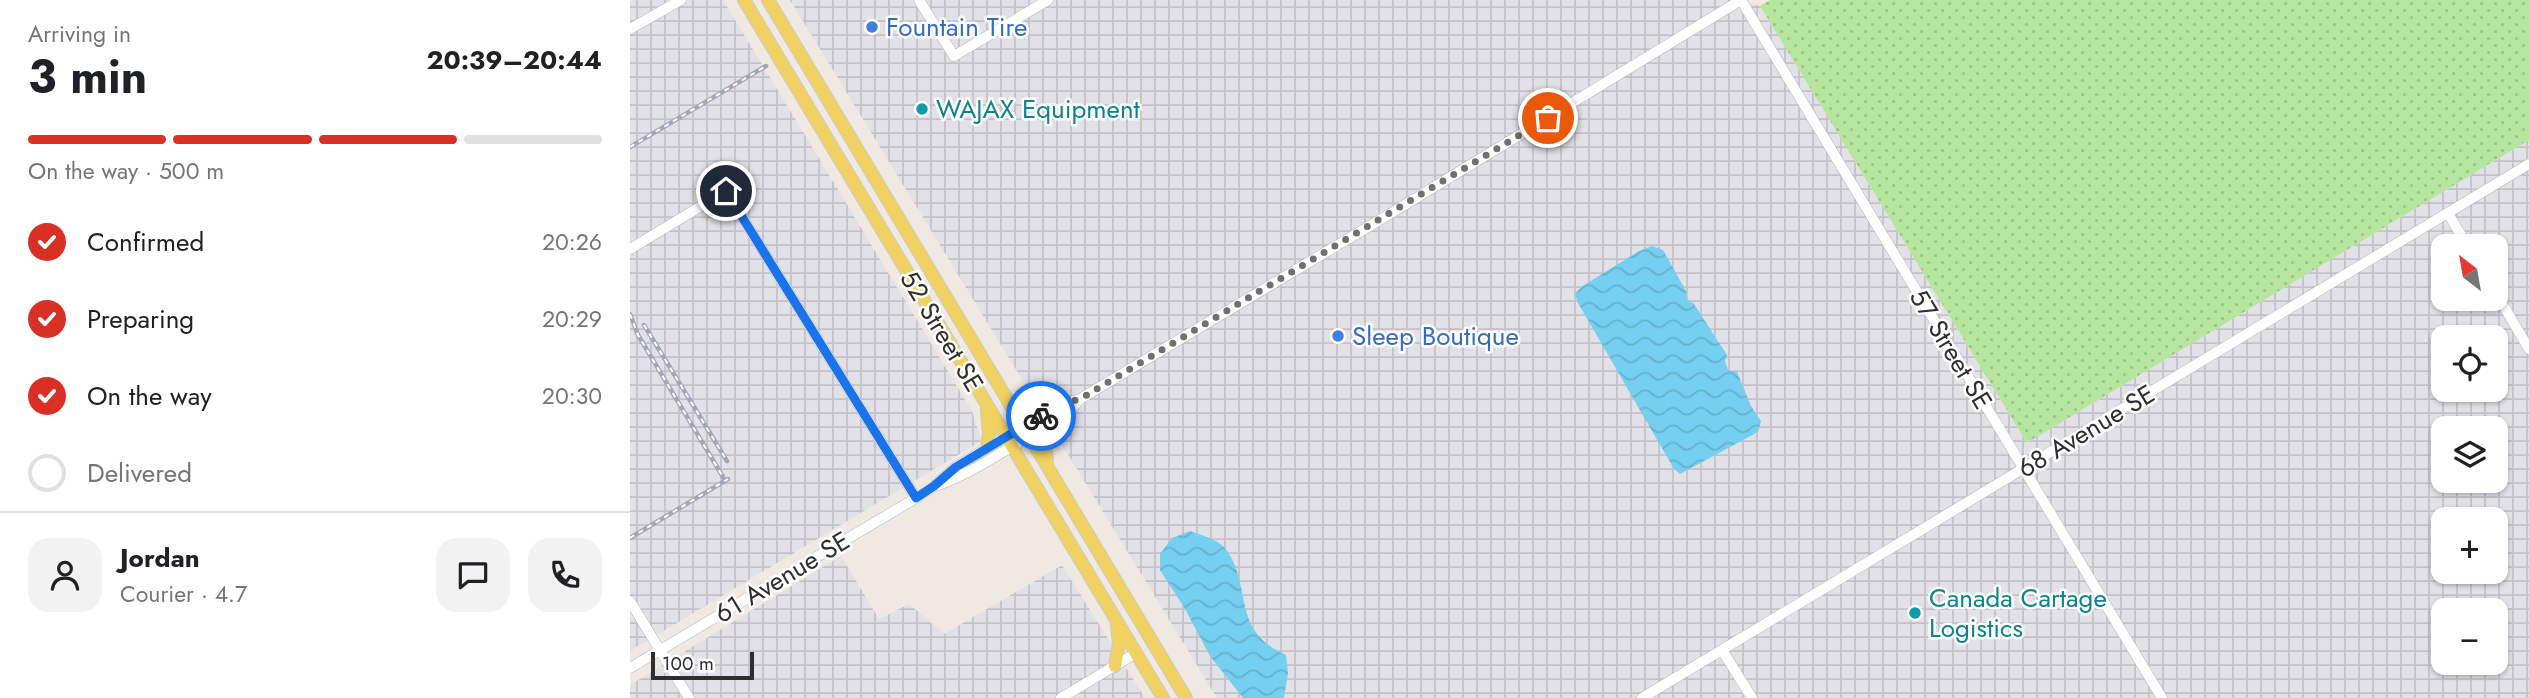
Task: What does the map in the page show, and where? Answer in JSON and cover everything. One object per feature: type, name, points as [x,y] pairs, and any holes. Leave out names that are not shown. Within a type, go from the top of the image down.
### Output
[{"type":"main road","name":"52 Street SE","points":[[744,0],[1163,698]]},
{"type":"main road","name":"52 Street SE","points":[[768,0],[1186,698]]},
{"type":"main road","points":[[987,407],[987,448]]},
{"type":"main road","points":[[1012,407],[1047,419],[1044,437],[1048,467]]},
{"type":"main road","points":[[1115,666],[1119,644],[1117,622]]},
{"type":"street","points":[[630,29],[681,0]]},
{"type":"street","points":[[919,0],[954,57],[1048,0]]},
{"type":"street","name":"61 Avenue SE","points":[[934,486],[960,478],[1026,431],[1047,419],[1070,412],[1080,399],[1741,0]]},
{"type":"street","name":"57 Street SE","points":[[1741,0],[2162,698]]},
{"type":"street","name":"68 Avenue SE","points":[[1642,698],[2529,164]]},
{"type":"street","points":[[630,249],[726,191],[916,498]]},
{"type":"street","points":[[2448,213],[2460,234]]},
{"type":"street","points":[[2507,312],[2529,349]]},
{"type":"street","name":"61 Avenue SE","points":[[630,668],[916,498],[956,467],[987,448],[1009,442]]},
{"type":"street","points":[[630,601],[689,698]]},
{"type":"street","points":[[1722,650],[1752,698]]},
{"type":"street","points":[[1061,698],[1136,653]]},
{"type":"shaded area","points":[[630,0],[723,0],[972,411],[981,441],[630,651]]},
{"type":"shaded area","points":[[790,0],[1738,0],[1760,6],[2027,443],[2529,140],[2529,698],[1217,698]]},
{"type":"shaded area","points":[[841,556],[879,619],[909,604],[944,634],[1062,565],[1145,698],[630,698],[630,685]]},
{"type":"green space","points":[[1770,0],[2529,0],[2529,140],[2027,443],[1760,6]]},
{"type":"water","points":[[1652,246],[1663,250],[1686,291],[1687,299],[1694,304],[1727,355],[1725,361],[1728,370],[1737,372],[1751,406],[1761,421],[1758,432],[1680,474],[1674,469],[1575,294],[1581,287],[1639,251]]},
{"type":"water","points":[[1190,531],[1213,539],[1224,547],[1239,576],[1245,606],[1256,632],[1268,644],[1286,655],[1288,673],[1284,698],[1243,698],[1210,656],[1160,570],[1160,554],[1172,538]]},
{"type":"railway","points":[[630,147],[766,66]]},
{"type":"railway","points":[[630,314],[638,335],[723,477]]},
{"type":"railway","points":[[644,325],[727,461]]},
{"type":"railway","points":[[630,538],[728,479]]},
{"type":"way so far","points":[[1041,416],[1064,403],[1080,399],[1548,118]]},
{"type":"place","name":"Fountain Tire","points":[[872,27]]},
{"type":"place","name":"WAJAX Equipment","points":[[922,109]]},
{"type":"place","name":"Sleep Boutique","points":[[1338,336]]},
{"type":"place","name":"Canada Cartage Logistics","points":[[1915,613]]},
{"type":"route","points":[[726,191],[916,498],[956,467],[1041,416]]}]
